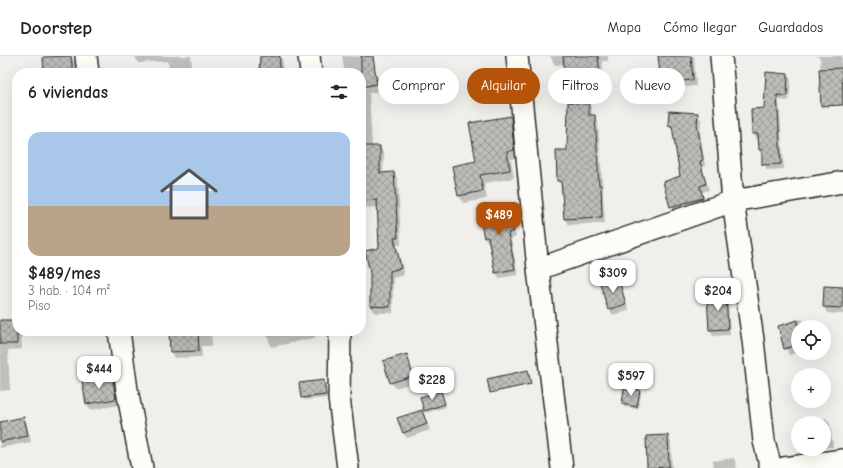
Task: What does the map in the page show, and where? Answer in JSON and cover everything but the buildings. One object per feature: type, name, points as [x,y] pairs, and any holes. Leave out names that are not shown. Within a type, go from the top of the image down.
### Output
[{"type":"street","points":[[86,56],[87,68]]},
{"type":"street","points":[[310,56],[311,68]]},
{"type":"street","points":[[517,56],[538,269],[562,468]]},
{"type":"street","points":[[721,56],[734,201],[753,340],[764,441],[770,468]]},
{"type":"street","points":[[538,269],[734,201],[843,182]]},
{"type":"street","points":[[121,336],[127,390],[142,468]]},
{"type":"street","points":[[340,336],[339,398],[348,468]]},
{"type":"street","points":[[784,468],[843,460]]}]
